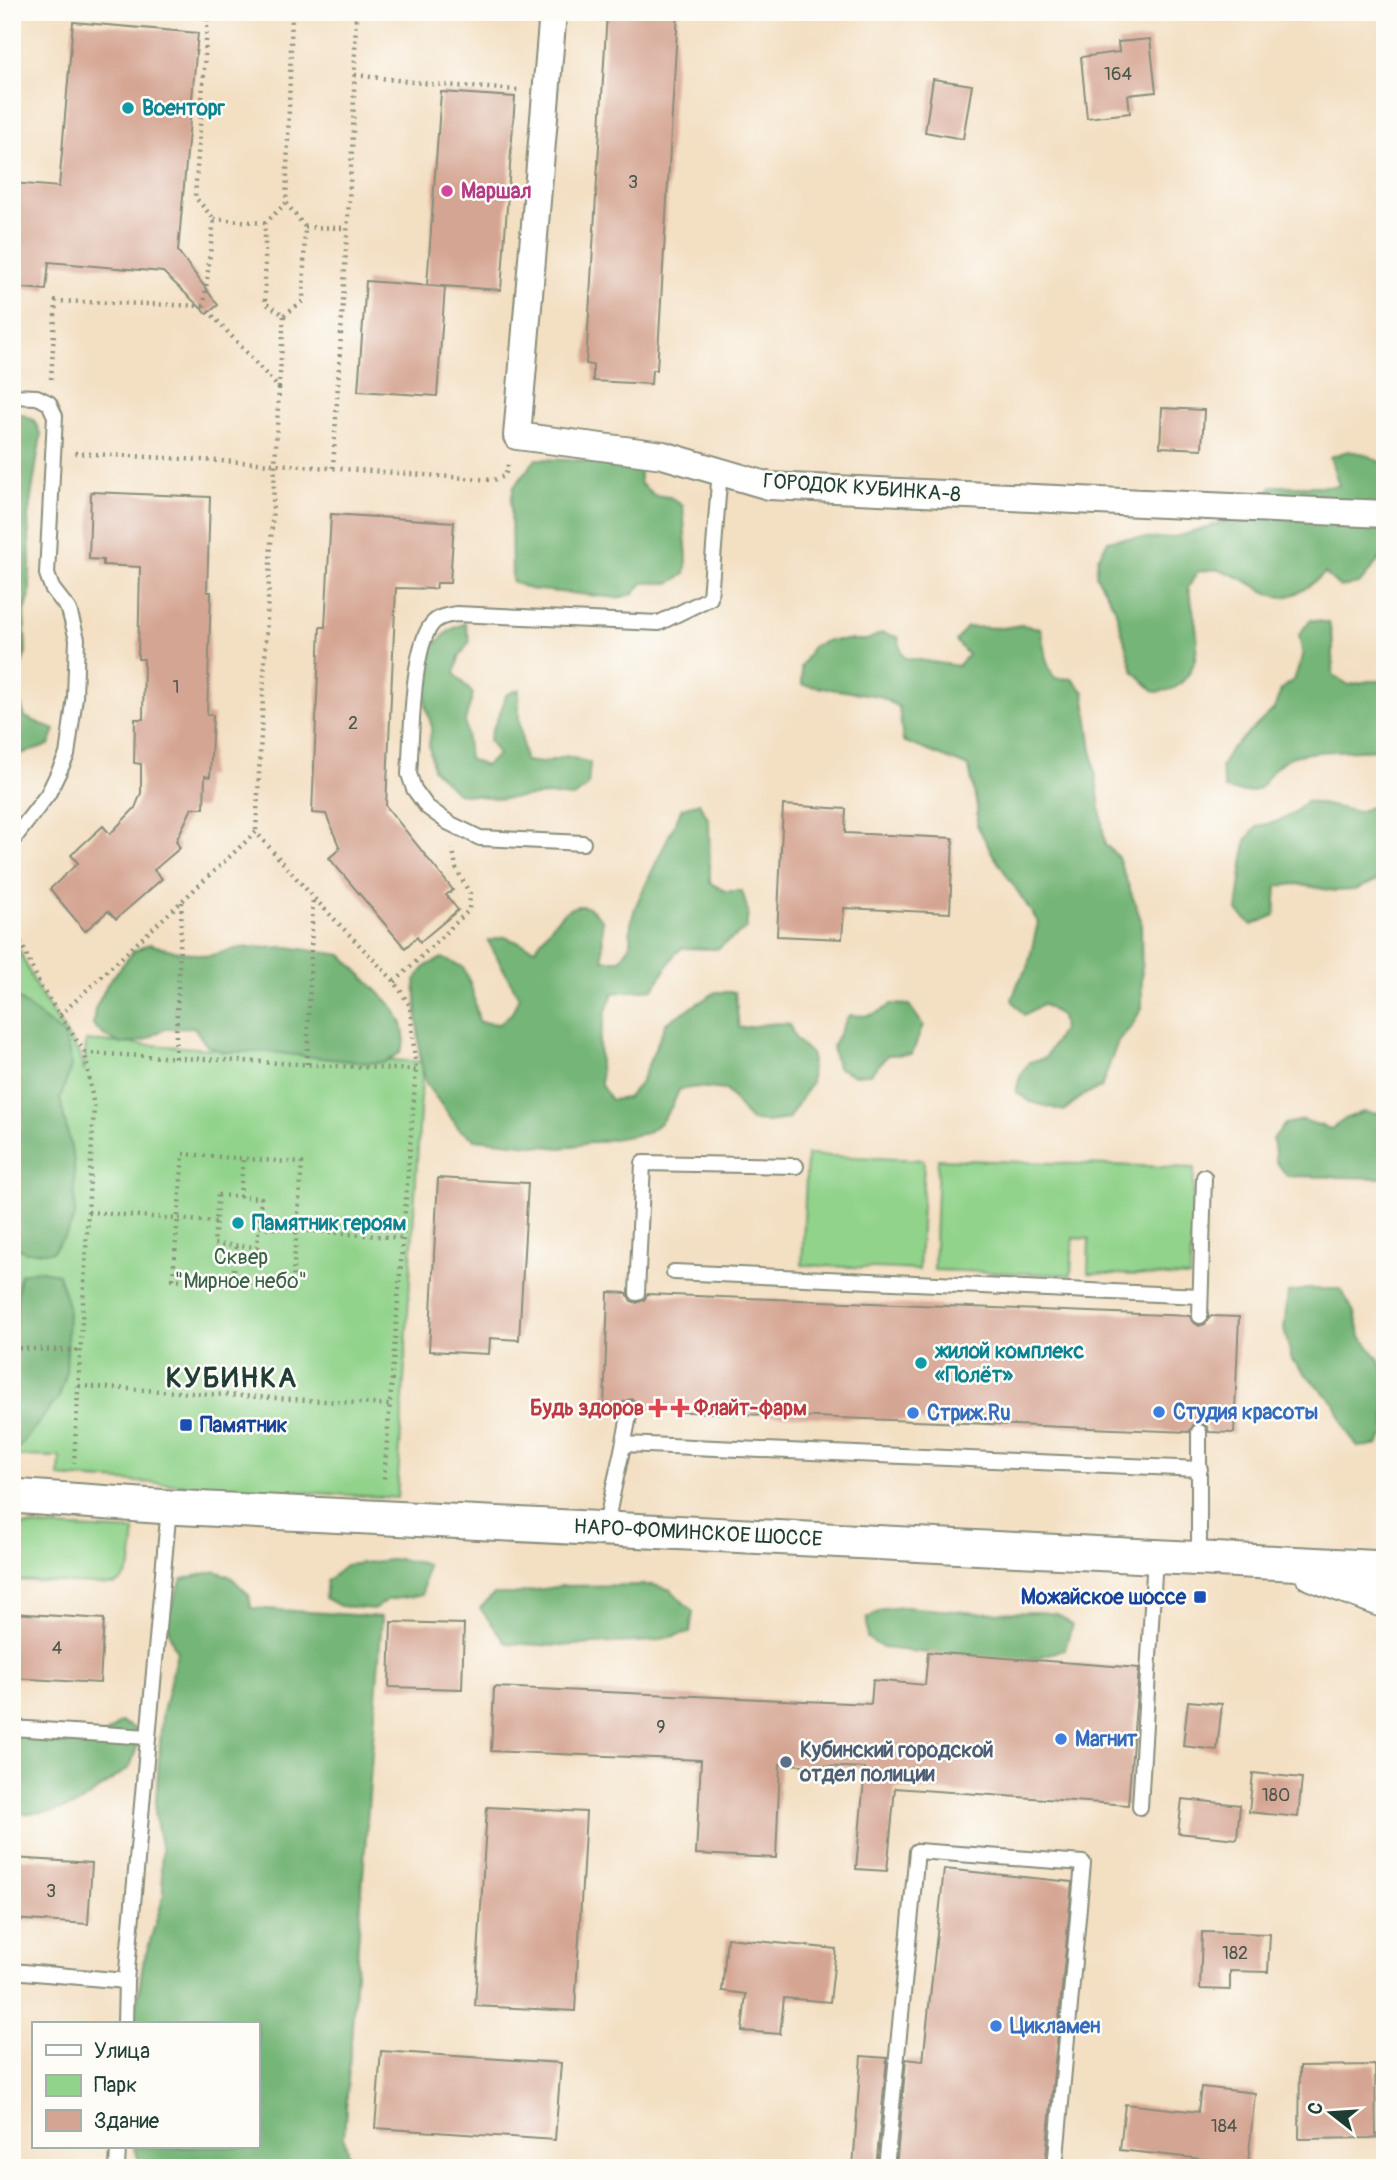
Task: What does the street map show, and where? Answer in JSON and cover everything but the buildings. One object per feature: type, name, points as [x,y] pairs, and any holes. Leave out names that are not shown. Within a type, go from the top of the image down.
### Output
[{"type":"street","points":[[517,436],[553,12]]},
{"type":"street","name":"ГОРОДОК КУБИНКА-8","points":[[517,436],[663,455],[769,486],[1385,514]]},
{"type":"street","name":"НАРО-ФОМИНСКОЕ ШОССЕ","points":[[12,1496],[169,1507],[1385,1568]]},
{"type":"street","points":[[1284,1563],[1385,1554]]},
{"type":"street","points":[[1284,1563],[1385,1601]]},
{"type":"lane","points":[[12,396],[37,397],[49,403],[55,416],[47,574],[52,588],[69,610],[77,639],[75,697],[67,755],[48,794],[12,841]]},
{"type":"lane","points":[[583,843],[480,838],[449,823],[427,807],[414,789],[409,774],[417,668],[431,626],[441,617],[456,614],[659,623],[710,598],[720,470]]},
{"type":"lane","points":[[637,1293],[643,1163],[796,1166]]},
{"type":"lane","points":[[1200,1316],[1204,1177]]},
{"type":"lane","points":[[674,1272],[1200,1296]]},
{"type":"lane","points":[[606,1528],[611,1491],[625,1444],[630,1409]]},
{"type":"lane","points":[[1199,1432],[1199,1560]]},
{"type":"lane","points":[[625,1444],[1200,1469]]},
{"type":"lane","points":[[125,2022],[126,1980],[169,1507]]},
{"type":"lane","points":[[1140,1807],[1155,1557]]},
{"type":"lane","points":[[12,1728],[148,1737]]},
{"type":"lane","points":[[886,2168],[917,1851],[1083,1863],[1055,2168]]},
{"type":"lane","points":[[12,1971],[126,1980]]},
{"type":"lane","points":[[117,2168],[118,2148]]},
{"type":"path","points":[[208,12],[195,198],[214,219],[265,223]]},
{"type":"path","points":[[292,12],[286,203],[305,228],[303,301],[284,315],[257,832],[313,897],[395,982],[410,1006],[416,1070],[384,1479]]},
{"type":"path","points":[[313,12],[387,15],[387,12]]},
{"type":"path","points":[[333,468],[356,14]]},
{"type":"path","points":[[355,75],[430,84],[546,91]]},
{"type":"path","points":[[284,315],[265,303],[265,223],[286,203]]},
{"type":"path","points":[[204,306],[214,219]]},
{"type":"path","points":[[305,228],[347,228]]},
{"type":"path","points":[[49,403],[56,301],[204,306],[279,388]]},
{"type":"path","points":[[53,452],[275,464],[493,480],[505,476],[517,436]]},
{"type":"path","points":[[395,982],[469,910],[470,894],[456,867],[449,823]]},
{"type":"path","points":[[61,1015],[257,832]]},
{"type":"path","points":[[307,1064],[313,897]]},
{"type":"path","points":[[175,1058],[182,902]]},
{"type":"path","points":[[12,923],[41,987],[85,1053],[94,1107],[74,1463]]},
{"type":"path","points":[[85,1053],[416,1070]]},
{"type":"path","points":[[183,1154],[243,1158],[302,1163],[292,1288],[173,1279],[183,1154]]},
{"type":"path","points":[[240,1197],[243,1158]]},
{"type":"path","points":[[218,1195],[240,1197],[261,1198],[257,1247],[214,1244],[218,1195]]},
{"type":"path","points":[[88,1212],[216,1222]]},
{"type":"path","points":[[259,1227],[402,1238]]},
{"type":"path","points":[[233,1283],[236,1245]]},
{"type":"path","points":[[12,1348],[80,1351]]},
{"type":"path","points":[[79,1385],[389,1405]]},
{"type":"green space","points":[[12,410],[34,420],[41,435],[28,517],[30,595],[24,615],[26,652],[15,685],[25,717],[55,730],[49,745],[21,754],[12,749]]},
{"type":"green space","points":[[1348,451],[1365,454],[1385,465],[1385,553],[1359,584],[1340,587],[1325,573],[1293,595],[1281,597],[1219,570],[1197,572],[1188,588],[1197,641],[1192,667],[1186,678],[1176,687],[1155,692],[1133,671],[1115,608],[1096,575],[1098,558],[1108,541],[1123,538],[1167,538],[1201,530],[1252,509],[1261,502],[1272,486],[1339,486],[1330,457]]},
{"type":"green space","points":[[614,456],[630,459],[640,473],[640,483],[654,495],[670,497],[683,506],[687,559],[685,574],[670,583],[643,583],[633,594],[618,598],[529,589],[512,581],[511,501],[514,487],[536,459],[596,461]]},
{"type":"green space","points":[[1310,620],[1329,623],[1333,642],[1333,675],[1349,685],[1385,681],[1385,749],[1295,756],[1278,765],[1258,789],[1240,792],[1225,789],[1221,767],[1230,750],[1274,709],[1281,690],[1294,679],[1303,656],[1299,635]]},
{"type":"green space","points":[[465,623],[470,641],[459,657],[455,674],[473,694],[465,721],[469,759],[485,766],[498,755],[489,740],[506,695],[519,689],[519,720],[525,761],[542,763],[567,756],[590,763],[588,786],[574,797],[547,795],[501,799],[457,793],[433,769],[429,744],[432,727],[426,707],[423,668],[428,651],[450,630]]},
{"type":"green space","points":[[1021,625],[1040,628],[1051,673],[1055,678],[1072,679],[1084,692],[1105,844],[1118,857],[1141,920],[1142,1008],[1131,1027],[1118,1041],[1101,1088],[1085,1094],[1064,1111],[1031,1102],[1016,1092],[1020,1076],[1029,1062],[1045,1058],[1063,1029],[1061,1016],[1043,1004],[1024,1015],[1012,1000],[1028,966],[1038,922],[992,853],[977,825],[977,807],[969,767],[903,741],[899,707],[879,696],[802,685],[801,667],[813,646],[829,640],[867,640],[882,633],[898,637],[902,654],[906,658],[958,666],[968,655],[956,641],[967,627],[1003,628]]},
{"type":"green space","points":[[1306,801],[1358,812],[1385,801],[1385,877],[1355,890],[1334,891],[1297,884],[1277,886],[1275,915],[1252,925],[1237,911],[1246,840],[1258,826],[1293,814]]},
{"type":"green space","points":[[699,803],[709,820],[710,883],[725,891],[742,891],[748,912],[746,929],[717,949],[682,948],[675,954],[653,989],[613,993],[599,1043],[601,1085],[611,1100],[627,1098],[640,1084],[666,1023],[716,992],[735,992],[739,1028],[789,1024],[796,1040],[812,1055],[811,1083],[788,1119],[751,1121],[726,1090],[696,1087],[679,1090],[661,1122],[647,1133],[561,1148],[475,1139],[460,1130],[426,1084],[420,1057],[415,980],[426,966],[442,958],[463,967],[471,985],[479,1022],[499,1024],[512,1013],[519,997],[488,941],[505,937],[535,949],[565,912],[580,906],[591,909],[602,919],[603,960],[620,960],[630,946],[631,922],[636,905],[682,808]]},
{"type":"green space","name":"Сквер \"Мирное небо\"","points":[[12,934],[37,989],[79,1054],[84,1072],[86,1041],[423,1062],[397,1498],[59,1477],[60,1457],[12,1456],[12,1356],[66,1359],[68,1344],[12,1340]]},
{"type":"green space","points":[[149,944],[208,956],[239,948],[288,947],[342,955],[394,1008],[402,1024],[405,1041],[400,1053],[385,1062],[367,1063],[269,1052],[223,1052],[206,1045],[194,1027],[164,1029],[146,1040],[121,1044],[106,1037],[93,1025],[95,1009],[108,983],[134,951]]},
{"type":"green space","points":[[12,994],[64,1035],[72,1064],[60,1099],[74,1161],[75,1216],[68,1232],[52,1252],[25,1252],[12,1245]]},
{"type":"green space","points":[[891,1004],[909,1005],[923,1025],[912,1054],[888,1055],[870,1074],[853,1075],[837,1067],[832,1047],[849,1015],[872,1015]]},
{"type":"green space","points":[[1363,1112],[1381,1114],[1385,1119],[1385,1178],[1287,1176],[1276,1161],[1273,1139],[1285,1124],[1303,1120],[1331,1129],[1347,1118]]},
{"type":"green space","points":[[807,1155],[924,1160],[919,1270],[802,1265]]},
{"type":"green space","points":[[938,1159],[1194,1168],[1190,1277],[1088,1273],[1089,1239],[1073,1238],[1071,1275],[934,1270]]},
{"type":"green space","points":[[36,1270],[58,1274],[68,1306],[66,1374],[59,1397],[12,1456],[12,1358],[19,1279],[21,1274]]},
{"type":"green space","points":[[1341,1289],[1355,1314],[1361,1336],[1380,1361],[1385,1376],[1385,1433],[1378,1445],[1358,1447],[1347,1432],[1335,1404],[1292,1360],[1284,1329],[1288,1292]]},
{"type":"green space","points":[[12,1525],[135,1531],[129,1570],[121,1581],[114,1585],[12,1580]]},
{"type":"green space","points":[[399,1559],[427,1564],[422,1595],[387,1600],[374,1609],[340,1606],[325,1598],[327,1581],[346,1565]]},
{"type":"green space","points":[[216,1571],[231,1577],[249,1595],[251,1608],[382,1617],[344,2136],[349,2162],[346,2168],[143,2168],[133,2148],[259,2148],[259,2022],[134,2022],[143,1964],[164,1895],[162,1851],[155,1815],[162,1717],[177,1652],[168,1623],[182,1579]]},
{"type":"green space","points":[[653,1585],[671,1590],[693,1612],[690,1632],[654,1641],[556,1646],[506,1643],[480,1608],[494,1594],[513,1594],[562,1586]]},
{"type":"green space","points":[[904,1607],[978,1613],[1039,1612],[1057,1614],[1072,1625],[1065,1649],[1021,1663],[883,1648],[867,1638],[867,1618],[884,1609]]},
{"type":"green space","points":[[121,1722],[142,1732],[130,1767],[77,1805],[51,1812],[12,1814],[12,1734],[105,1735]]},
{"type":"place","name":"Военторг","points":[[128,108]]},
{"type":"place","name":"Маршал","points":[[447,191]]},
{"type":"place","name":"Памятник героям","points":[[238,1223]]},
{"type":"place","name":"жилой комплекс «Полёт»","points":[[921,1363]]},
{"type":"place","name":"Будь здоров","points":[[658,1408]]},
{"type":"place","name":"Флайт-фарм","points":[[680,1408]]},
{"type":"place","name":"Студия красоты","points":[[1159,1412]]},
{"type":"place","name":"Стриж.Ru","points":[[913,1413]]},
{"type":"place","name":"Памятник","points":[[186,1425]]},
{"type":"place","name":"Можайское шоссе","points":[[1200,1597]]},
{"type":"place","name":"Магнит","points":[[1061,1739]]},
{"type":"place","name":"Кубинский городской отдел полиции","points":[[786,1762]]},
{"type":"place","name":"Цикламен","points":[[996,2026]]},
{"type":"district","name":"КУБИНКА","points":[[232,1378]]}]
